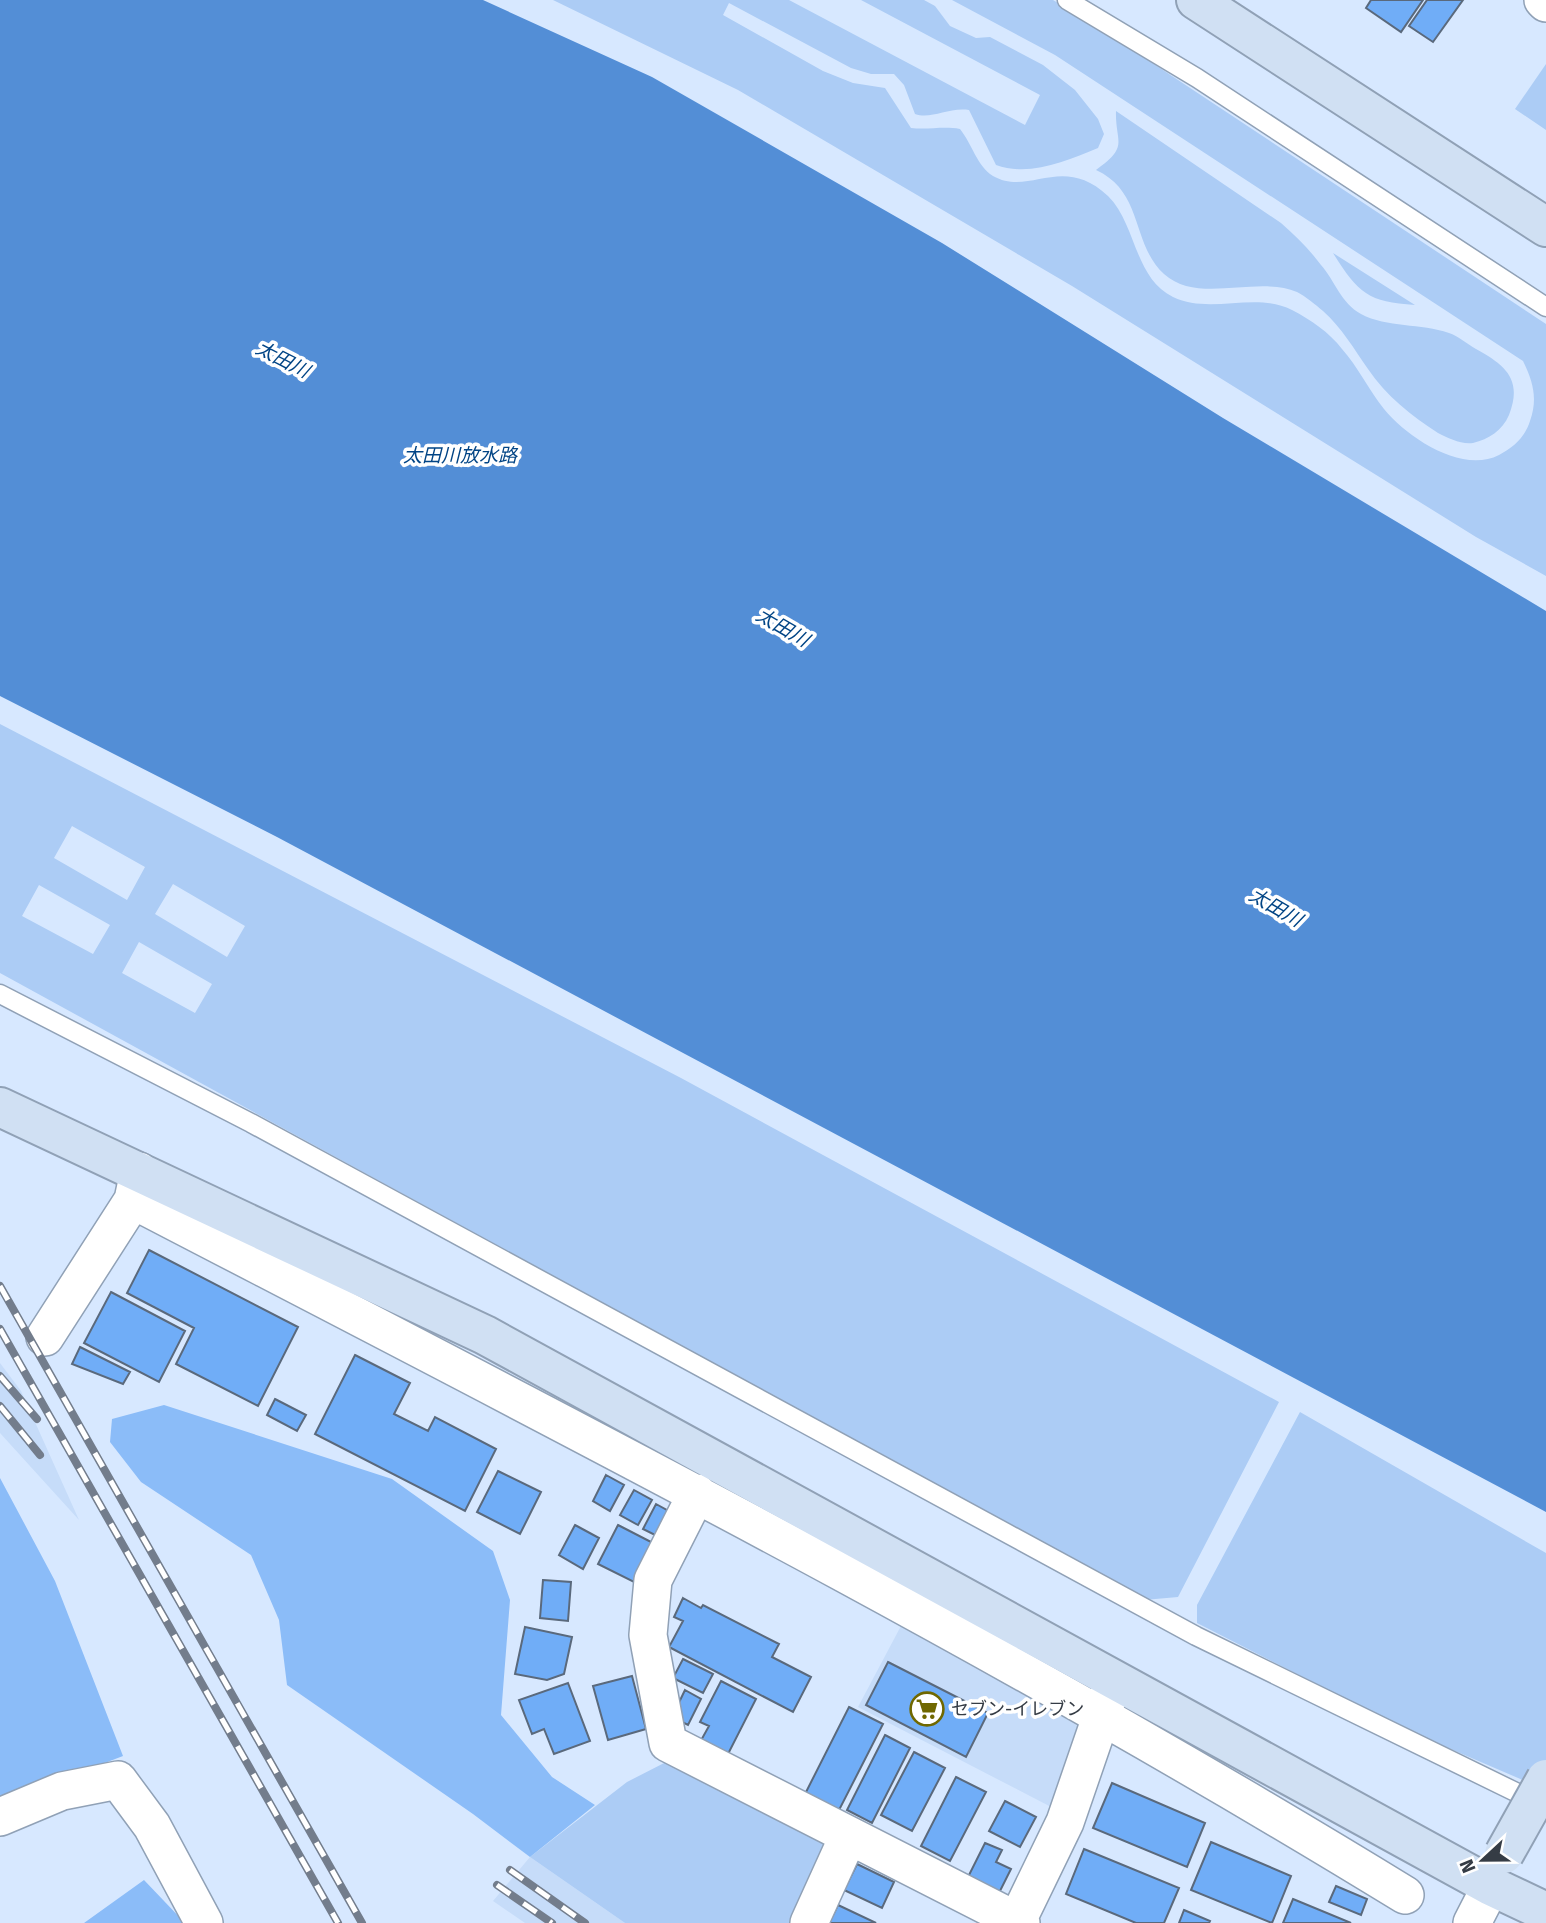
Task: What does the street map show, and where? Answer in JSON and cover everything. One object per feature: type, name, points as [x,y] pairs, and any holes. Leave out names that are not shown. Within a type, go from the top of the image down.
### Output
[{"type":"street","points":[[1196,0],[1546,227]]},
{"type":"street","points":[[0,1107],[136,1185],[1224,1783],[1405,1895]]},
{"type":"street","points":[[45,1337],[136,1185]]},
{"type":"street","points":[[136,1185],[485,1335],[1114,1678],[1497,1870],[1546,1912]]},
{"type":"street","points":[[696,1493],[653,1580],[648,1635],[668,1743],[1018,1922],[1065,1822],[1114,1678]]},
{"type":"street","points":[[1472,1923],[1546,1779]]},
{"type":"street","points":[[0,1817],[62,1791],[118,1780],[152,1826],[204,1923]]},
{"type":"street","points":[[809,1923],[848,1837]]},
{"type":"lane","points":[[1067,0],[1197,78],[1546,307]]},
{"type":"lane","points":[[0,994],[251,1123],[1196,1636],[1546,1806]]},
{"type":"shaded area","points":[[553,0],[789,0],[1025,125],[1040,95],[861,0],[924,0],[935,6],[950,26],[976,38],[990,37],[1043,65],[1075,90],[1098,119],[1104,134],[1098,148],[1048,166],[1022,169],[996,165],[969,110],[915,114],[904,85],[894,74],[871,74],[851,68],[729,3],[723,15],[823,71],[853,83],[885,88],[911,128],[960,129],[983,167],[993,176],[1020,182],[1061,176],[1091,184],[1108,196],[1117,207],[1143,264],[1160,288],[1173,297],[1188,302],[1263,302],[1299,314],[1337,343],[1394,420],[1437,450],[1469,460],[1484,460],[1499,455],[1518,441],[1528,427],[1534,405],[1532,383],[1523,361],[1055,55],[952,0],[1053,0],[1098,27],[1546,324],[1546,576],[1476,537],[1072,286],[738,90]]},
{"type":"shaded area","points":[[1546,64],[1546,130],[1515,109]]},
{"type":"shaded area","points":[[1116,111],[1281,223],[1312,254],[1343,298],[1361,314],[1382,321],[1449,333],[1503,367],[1509,375],[1514,392],[1509,415],[1503,426],[1490,437],[1473,443],[1460,442],[1438,433],[1391,397],[1336,324],[1297,292],[1264,286],[1193,288],[1164,274],[1146,248],[1122,191],[1096,170],[1107,162],[1117,149]]},
{"type":"shaded area","points":[[1333,253],[1415,305],[1386,301],[1366,293],[1350,278]]},
{"type":"shaded area","points":[[0,724],[681,1078],[1279,1402],[1178,1597],[1144,1600],[0,973]],"holes":[[[72,826],[145,867],[127,900],[54,858]],[[173,884],[245,926],[227,957],[155,914]],[[39,885],[110,925],[93,954],[22,916]],[[139,942],[212,984],[195,1013],[122,973]]]},
{"type":"shaded area","points":[[0,1363],[21,1391],[79,1520],[0,1433]]},
{"type":"shaded area","points":[[164,1405],[392,1479],[493,1551],[510,1600],[501,1715],[552,1777],[595,1805],[530,1857],[473,1814],[287,1685],[279,1620],[251,1555],[141,1482],[110,1442],[112,1419]]},
{"type":"shaded area","points":[[1300,1412],[1546,1553],[1546,1790],[1411,1732],[1197,1623],[1197,1605]]},
{"type":"shaded area","points":[[0,1478],[55,1581],[123,1756],[0,1803]]},
{"type":"shaded area","points":[[902,1624],[1082,1720],[1055,1809],[858,1707]]},
{"type":"shaded area","points":[[670,1760],[827,1838],[799,1923],[625,1923],[530,1857],[627,1782]]},
{"type":"shaded area","points":[[530,1857],[625,1923],[525,1923],[493,1901]]},
{"type":"shaded area","points":[[144,1880],[185,1923],[84,1923]]},
{"type":"water","name":"太田川放水路","points":[[0,0],[483,0],[652,77],[942,243],[1223,418],[1546,611],[1546,1512],[277,837],[0,696]]},
{"type":"building","points":[[1371,0],[1423,0],[1401,32],[1366,8]]},
{"type":"building","points":[[1427,0],[1463,0],[1433,42],[1409,26]]},
{"type":"building","points":[[149,1250],[298,1327],[258,1406],[176,1364],[194,1328],[127,1293]]},
{"type":"building","points":[[111,1292],[185,1331],[159,1382],[84,1343]]},
{"type":"building","points":[[80,1347],[130,1372],[123,1384],[72,1364]]},
{"type":"building","points":[[355,1355],[410,1383],[394,1414],[428,1431],[435,1417],[496,1449],[465,1511],[315,1434]]},
{"type":"building","points":[[275,1399],[306,1415],[297,1431],[267,1415]]},
{"type":"building","points":[[498,1471],[541,1492],[520,1534],[477,1512]]},
{"type":"building","points":[[606,1475],[624,1485],[610,1511],[593,1501]]},
{"type":"building","points":[[634,1490],[652,1500],[638,1525],[620,1515]]},
{"type":"building","points":[[656,1504],[674,1514],[661,1538],[643,1529]]},
{"type":"building","points":[[575,1525],[599,1538],[583,1569],[559,1555]]},
{"type":"building","points":[[618,1525],[653,1543],[634,1582],[598,1564]]},
{"type":"building","points":[[543,1580],[571,1582],[568,1621],[540,1618]]},
{"type":"building","points":[[683,1598],[701,1608],[703,1605],[779,1644],[772,1657],[811,1677],[793,1712],[669,1647],[683,1621],[674,1617]]},
{"type":"building","points":[[525,1627],[572,1637],[564,1674],[547,1680],[515,1674]]},
{"type":"building","points":[[683,1659],[713,1674],[703,1693],[673,1678]]},
{"type":"building","name":"セブン-イレブン","points":[[888,1662],[988,1713],[966,1757],[866,1705]]},
{"type":"building","points":[[632,1676],[646,1729],[608,1740],[593,1686]]},
{"type":"building","points":[[721,1681],[756,1699],[726,1758],[699,1744],[709,1726],[700,1722]]},
{"type":"building","points":[[568,1683],[590,1741],[554,1754],[544,1729],[532,1734],[519,1700]]},
{"type":"building","points":[[685,1690],[701,1699],[688,1725],[672,1717]]},
{"type":"building","points":[[849,1707],[883,1724],[836,1816],[803,1798]]},
{"type":"building","points":[[885,1735],[910,1748],[872,1823],[847,1810]]},
{"type":"building","points":[[914,1752],[945,1768],[912,1831],[881,1815]]},
{"type":"building","points":[[956,1777],[986,1792],[950,1861],[921,1846]]},
{"type":"building","points":[[1112,1783],[1205,1823],[1187,1867],[1093,1828]]},
{"type":"building","points":[[1005,1801],[1036,1817],[1020,1847],[989,1831]]},
{"type":"building","points":[[1211,1842],[1291,1876],[1272,1923],[1191,1890]]},
{"type":"building","points":[[985,1843],[1002,1850],[996,1862],[1011,1869],[997,1897],[966,1881]]},
{"type":"building","points":[[1084,1849],[1179,1888],[1164,1923],[1136,1923],[1066,1894]]},
{"type":"building","points":[[857,1864],[894,1882],[882,1908],[844,1890]]},
{"type":"building","points":[[1336,1886],[1367,1899],[1361,1915],[1329,1902]]},
{"type":"building","points":[[1293,1899],[1351,1923],[1283,1923]]},
{"type":"building","points":[[838,1905],[876,1923],[829,1923]]},
{"type":"building","points":[[1184,1910],[1210,1921],[1179,1923]]},
{"type":"railway","points":[[0,1286],[362,1923]]},
{"type":"railway","points":[[0,1329],[338,1923]]},
{"type":"railway","points":[[0,1376],[37,1419]]},
{"type":"railway","points":[[0,1406],[40,1455]]},
{"type":"railway","points":[[510,1870],[585,1923]]},
{"type":"railway","points":[[497,1885],[552,1923]]},
{"type":"place","name":"セブン-イレブン","points":[[927,1709]]},
{"type":"water label","name":"太田川","points":[[283,359]]},
{"type":"water label","name":"太田川","points":[[783,627]]},
{"type":"water label","name":"太田川","points":[[1276,907]]}]
